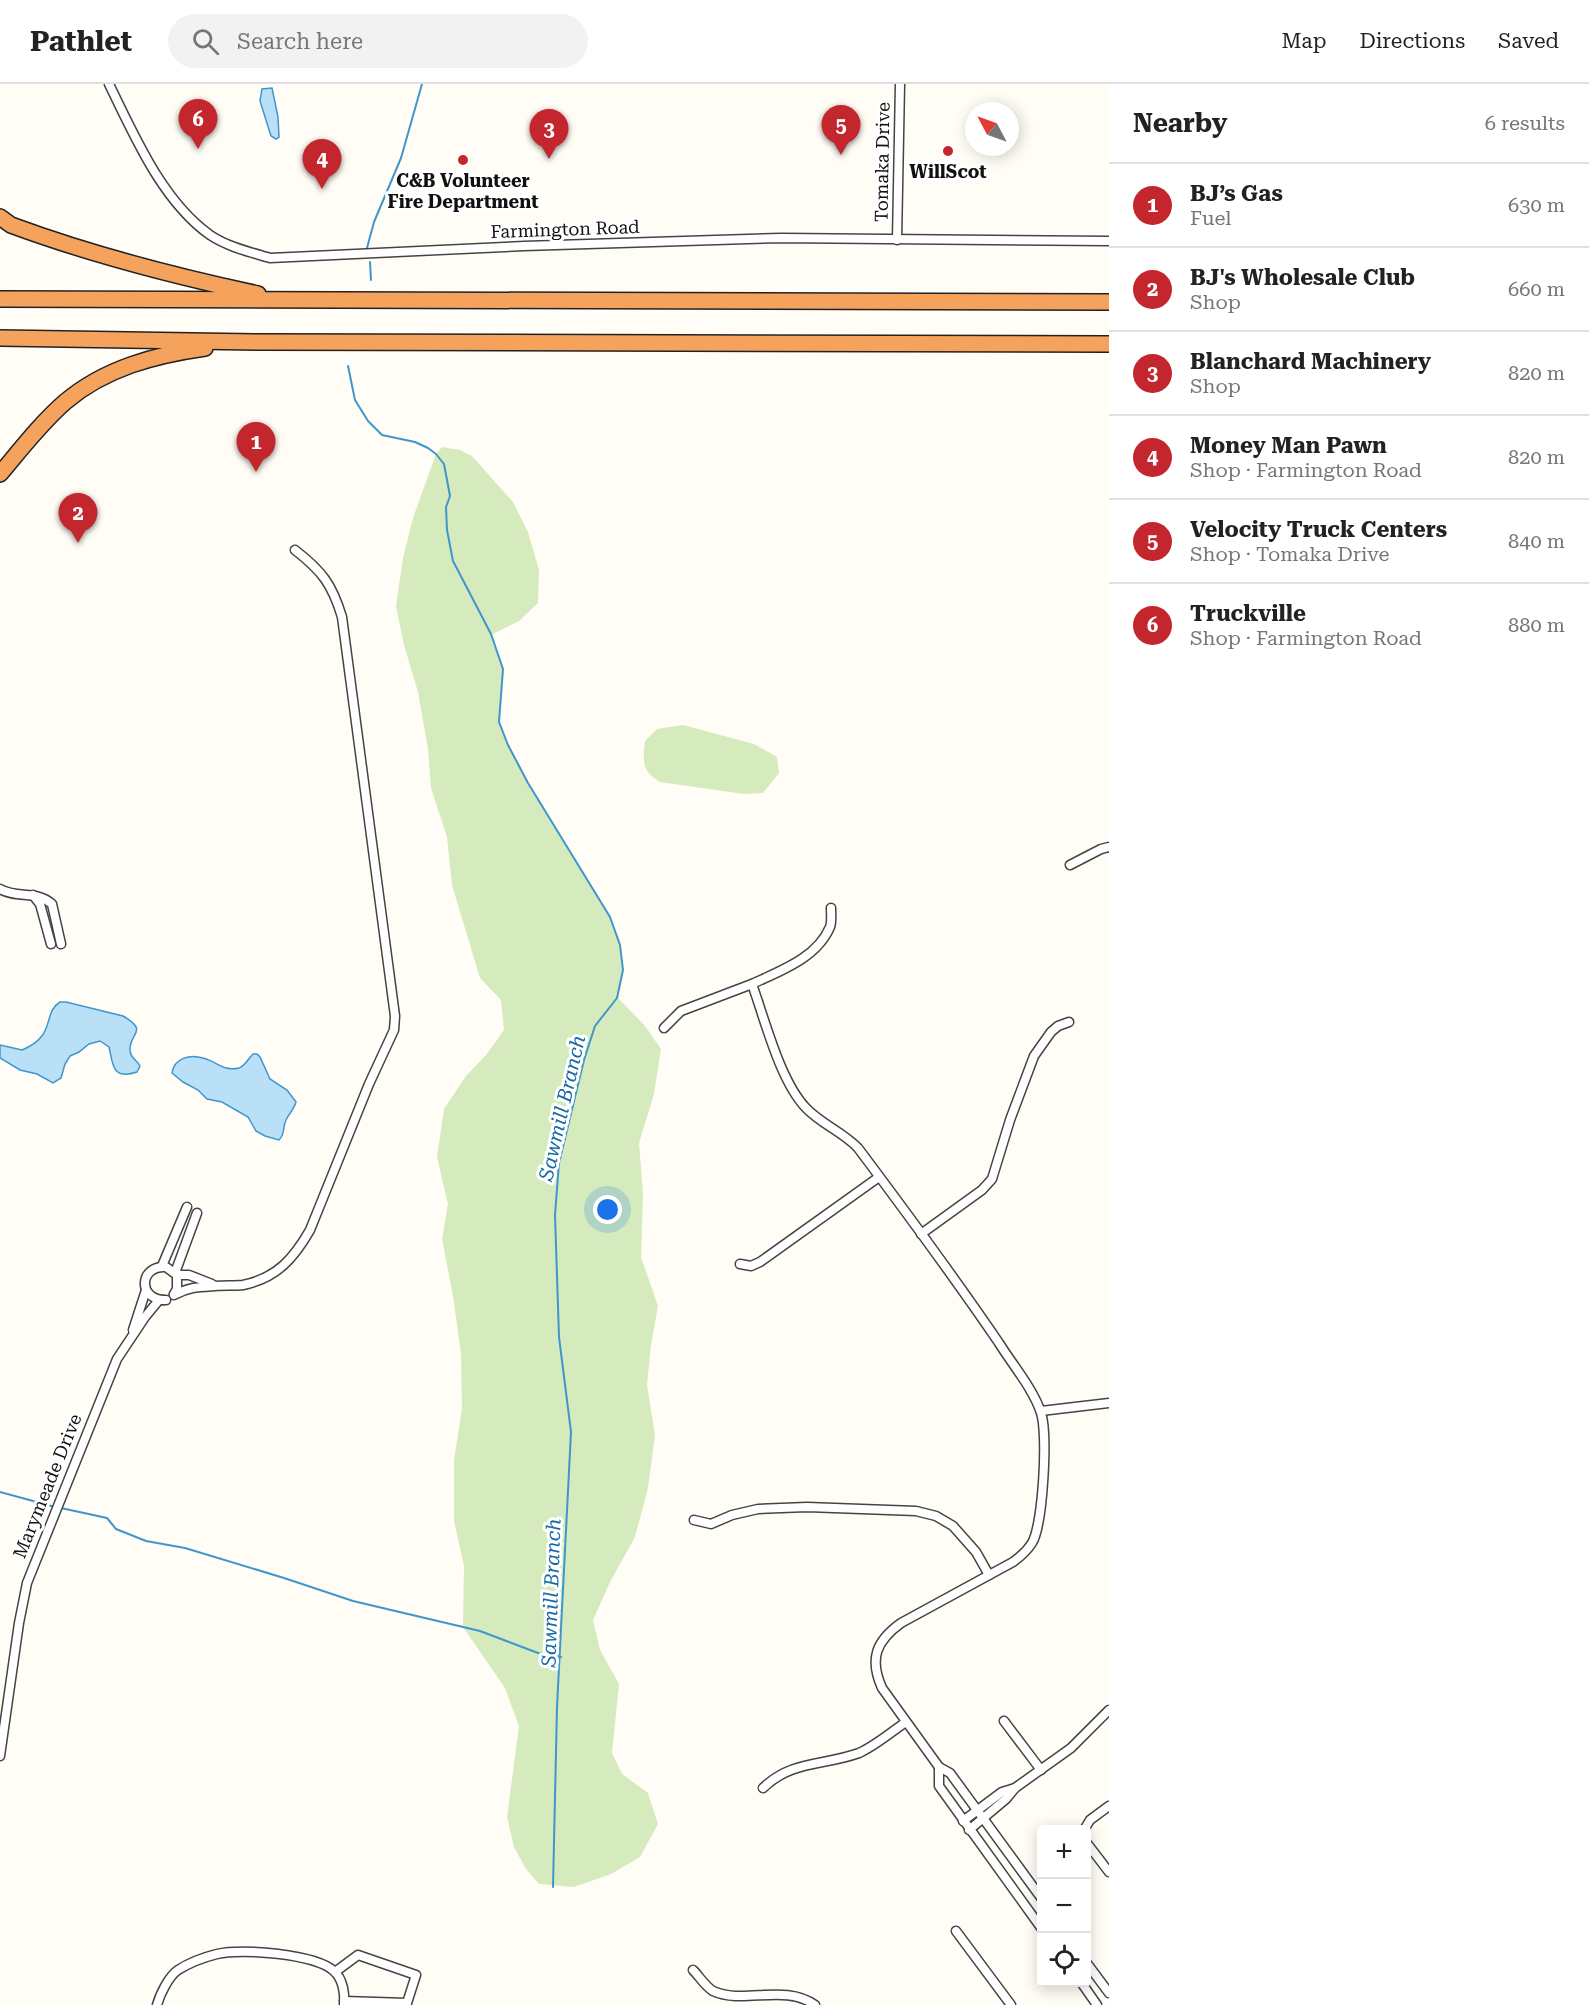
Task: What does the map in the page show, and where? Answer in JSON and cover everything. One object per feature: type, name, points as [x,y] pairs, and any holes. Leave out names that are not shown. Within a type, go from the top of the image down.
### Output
[{"type":"highway","points":[[0,217],[11,225],[91,253],[200,281],[294,301]]},
{"type":"highway","points":[[0,298],[294,301],[1109,302]]},
{"type":"highway","points":[[0,338],[258,342],[1109,344]]},
{"type":"highway","points":[[0,474],[66,401],[101,378],[132,364],[168,353],[258,342]]},
{"type":"street","name":"Farmington Road","points":[[109,84],[130,128],[162,183],[187,216],[212,236],[240,250],[270,258],[524,246],[770,238],[1109,241]]},
{"type":"street","name":"Tomaka Drive","points":[[897,240],[900,84]]},
{"type":"street","points":[[221,1286],[189,1275],[176,1274],[162,1266],[156,1267],[147,1275],[144,1283],[146,1290],[154,1299],[166,1300],[188,1287],[221,1286],[241,1285],[273,1275],[287,1263],[299,1249],[310,1230],[369,1084],[394,1030],[395,1016],[342,617],[336,596],[327,580],[317,568],[295,550]]},
{"type":"street","points":[[1070,865],[1109,847]]},
{"type":"street","points":[[0,890],[9,894],[33,895],[47,899],[52,904],[61,944]]},
{"type":"street","points":[[33,895],[40,904],[51,944]]},
{"type":"street","points":[[664,1028],[681,1011],[752,984],[791,966],[812,950],[831,925],[831,908]]},
{"type":"street","points":[[752,984],[788,1082],[797,1097],[816,1118],[851,1140],[986,1325],[1041,1411],[1044,1443],[1037,1530],[1032,1542],[1023,1555],[901,1623],[881,1641],[875,1662],[882,1688],[939,1767],[950,1773],[1037,1893]]},
{"type":"street","points":[[921,1234],[982,1190],[992,1179],[1010,1120],[1034,1056],[1051,1032],[1058,1026],[1069,1022]]},
{"type":"street","points":[[740,1264],[751,1266],[760,1262],[879,1177]]},
{"type":"street","points":[[162,1266],[187,1208]]},
{"type":"street","points":[[174,1294],[177,1289],[176,1274],[197,1213]]},
{"type":"street","name":"Marymeade Drive","points":[[129,1342],[146,1290]]},
{"type":"street","name":"Marymeade Drive","points":[[0,1756],[27,1583],[117,1359],[152,1308],[159,1300],[166,1300]]},
{"type":"street","points":[[1041,1411],[1109,1402]]},
{"type":"street","points":[[693,1520],[711,1524],[732,1515],[768,1509],[818,1507],[916,1511],[936,1516],[953,1526],[966,1538],[989,1575]]},
{"type":"street","points":[[969,1830],[1006,1799],[1015,1788],[1071,1748],[1109,1710]]},
{"type":"street","points":[[1004,1721],[1041,1770]]},
{"type":"street","points":[[763,1788],[776,1776],[789,1769],[847,1757],[863,1751],[906,1722]]},
{"type":"street","points":[[939,1767],[939,1786],[1037,1924]]},
{"type":"street","points":[[963,1821],[1002,1792],[1015,1788]]},
{"type":"street","points":[[1087,1825],[1090,1820],[1109,1806]]},
{"type":"street","points":[[1091,1849],[1109,1872]]},
{"type":"street","points":[[956,1931],[1011,2005]]},
{"type":"street","points":[[157,2005],[169,1981],[177,1971],[219,1954],[261,1951],[324,1964],[335,1972],[345,1995],[344,2003],[407,2003],[416,1975],[358,1955],[335,1972]]},
{"type":"street","points":[[1091,1969],[1109,1993]]},
{"type":"street","points":[[693,1970],[711,1990],[731,1998],[784,1995],[809,2001],[815,2005]]},
{"type":"street","points":[[1084,1987],[1097,2005]]},
{"type":"green space","points":[[442,447],[460,450],[472,456],[513,502],[528,532],[539,570],[538,603],[519,621],[491,635],[503,669],[499,722],[528,783],[610,917],[620,945],[623,970],[618,998],[645,1026],[661,1049],[654,1094],[639,1143],[643,1194],[641,1257],[658,1306],[647,1385],[655,1435],[648,1488],[635,1537],[610,1582],[593,1620],[600,1650],[619,1684],[612,1753],[622,1774],[648,1793],[658,1824],[640,1857],[611,1874],[574,1887],[539,1884],[526,1869],[514,1847],[507,1817],[519,1726],[505,1688],[463,1627],[464,1566],[454,1521],[454,1460],[462,1409],[461,1354],[442,1239],[448,1204],[437,1157],[444,1109],[466,1076],[486,1055],[504,1030],[501,1000],[480,978],[452,885],[447,837],[431,788],[428,749],[418,692],[404,645],[396,606],[403,558],[413,518],[436,454]]},
{"type":"green space","points":[[683,725],[754,744],[777,757],[779,773],[763,793],[744,794],[660,782],[646,769],[645,741],[657,729]]},
{"type":"water","points":[[272,88],[278,117],[279,137],[276,139],[271,136],[260,101],[262,89]]},
{"type":"water","points":[[60,1002],[123,1016],[131,1021],[137,1029],[130,1052],[140,1066],[137,1072],[123,1074],[118,1072],[113,1065],[109,1047],[100,1041],[89,1044],[70,1056],[61,1078],[53,1083],[37,1074],[20,1070],[0,1058],[0,1045],[22,1050],[40,1038],[45,1032],[51,1012]]},
{"type":"water","points":[[253,1054],[260,1057],[270,1079],[287,1090],[296,1102],[279,1140],[256,1131],[248,1117],[222,1102],[207,1099],[198,1090],[172,1073],[173,1068],[183,1058],[208,1059],[234,1069],[243,1066]]},
{"type":"waterway","name":"Sawmill Branch","points":[[367,248],[374,222],[401,158],[422,84]]},
{"type":"waterway","name":"Sawmill Branch","points":[[370,262],[371,280]]},
{"type":"waterway","name":"Sawmill Branch","points":[[348,366],[355,400],[368,421],[382,435],[415,442],[428,448],[444,464],[450,496],[446,507],[447,530],[453,561],[491,634],[503,669],[499,722],[528,783],[610,917],[620,945],[623,970],[617,998],[595,1026],[584,1060],[559,1163],[555,1215],[559,1337],[571,1432],[557,1707],[553,1887]]},
{"type":"waterway","points":[[0,1492],[55,1507]]},
{"type":"waterway","points":[[61,1508],[107,1518],[116,1529],[146,1541],[185,1548],[353,1601],[480,1631],[538,1653],[561,1657]]},
{"type":"place","name":"Truckville","points":[[198,149]]},
{"type":"place","name":"WillScot","points":[[948,151]]},
{"type":"place","name":"Velocity Truck Centers","points":[[841,155]]},
{"type":"place","name":"Blanchard Machinery","points":[[549,159]]},
{"type":"place","name":"C&B Volunteer Fire Department","points":[[463,160]]},
{"type":"place","name":"Money Man Pawn","points":[[322,189]]},
{"type":"place","name":"BJ’s Gas","points":[[256,472]]},
{"type":"place","name":"BJ's Wholesale Club","points":[[78,543]]}]
